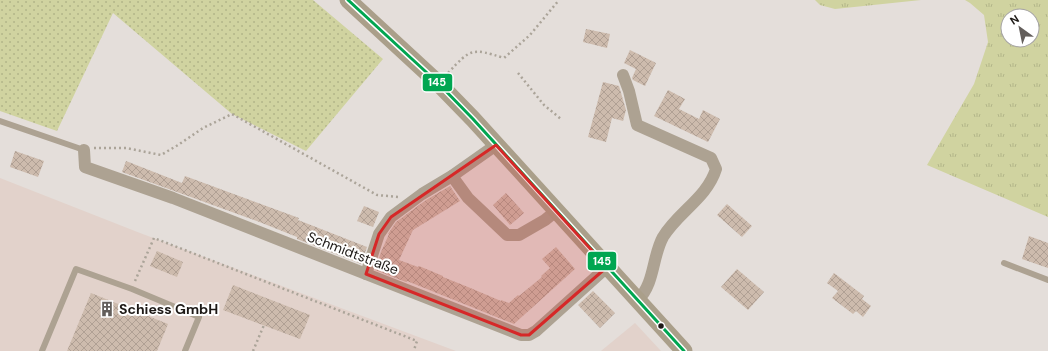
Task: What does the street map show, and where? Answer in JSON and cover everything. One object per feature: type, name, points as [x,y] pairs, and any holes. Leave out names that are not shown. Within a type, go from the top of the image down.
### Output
[{"type":"street","points":[[348,0],[438,83],[492,140],[684,351]]},
{"type":"street","points":[[623,75],[629,91],[637,125],[711,158],[716,169],[706,190],[672,225],[663,238],[656,255],[649,284],[644,294],[638,300]]},
{"type":"street","points":[[366,274],[379,234],[391,217],[422,194],[452,176],[492,140]]},
{"type":"street","name":"Schmidtstraße","points":[[84,150],[85,167],[173,198],[521,335],[529,335],[536,331],[607,267]]},
{"type":"street","points":[[452,176],[468,198],[507,235],[519,235],[545,220],[556,211]]},
{"type":"lane","points":[[0,121],[84,150]]},
{"type":"lane","points":[[1004,263],[1048,280]]},
{"type":"lane","points":[[42,351],[76,269],[132,289],[199,316],[185,351]]},
{"type":"path","points":[[438,83],[467,54],[483,51],[504,58],[530,35],[559,0]]},
{"type":"path","points":[[518,73],[544,105],[561,119]]},
{"type":"path","points":[[84,150],[98,147],[126,148],[160,154],[178,145],[203,128],[232,114],[377,195],[396,197],[422,194]]},
{"type":"path","points":[[132,289],[154,238],[417,341],[414,350]]},
{"type":"path","points":[[253,351],[264,325]]},
{"type":"highlighted area","points":[[496,145],[607,267],[529,335],[521,335],[366,274],[379,234],[391,217]]},
{"type":"shaded area","points":[[0,178],[140,233],[456,351],[0,351]]},
{"type":"shaded area","points":[[635,323],[661,351],[601,351]]},
{"type":"green space","points":[[0,0],[313,0],[383,59],[306,151],[232,114],[113,13],[57,131],[0,111]]},
{"type":"green space","points":[[815,0],[921,0],[835,9],[820,5]]},
{"type":"green space","points":[[965,0],[1048,0],[1048,217],[927,165],[974,84],[988,42],[984,15]]},
{"type":"building","points":[[586,29],[610,34],[607,48],[583,42]]},
{"type":"building","points":[[630,50],[656,63],[645,86],[633,80],[632,78],[636,69],[624,63]]},
{"type":"building","points":[[603,82],[619,86],[626,110],[623,121],[612,118],[606,142],[588,137]]},
{"type":"building","points":[[668,90],[685,99],[679,109],[699,119],[703,110],[720,119],[708,142],[654,116]]},
{"type":"building","points":[[15,151],[44,161],[38,177],[10,167]]},
{"type":"building","points":[[126,161],[182,183],[185,176],[299,218],[298,220],[367,247],[361,264],[297,239],[297,237],[262,223],[122,172]]},
{"type":"building","points":[[450,186],[460,201],[413,230],[399,260],[418,267],[419,266],[509,303],[542,277],[541,276],[550,268],[542,259],[556,247],[575,269],[514,324],[407,281],[406,282],[375,270],[388,234],[396,222],[426,200]]},
{"type":"building","points":[[506,193],[524,213],[510,225],[493,205]]},
{"type":"building","points":[[727,204],[752,226],[742,237],[717,215]]},
{"type":"building","points":[[364,206],[379,212],[373,227],[357,221]]},
{"type":"building","points":[[1029,236],[1048,243],[1048,268],[1022,259]]},
{"type":"building","points":[[157,251],[183,262],[177,277],[150,266]]},
{"type":"building","points":[[737,269],[764,292],[748,310],[721,287]]},
{"type":"building","points":[[834,273],[864,296],[862,299],[871,306],[863,317],[856,311],[853,314],[832,298],[838,291],[827,283]]},
{"type":"building","points":[[233,285],[310,315],[300,339],[223,310]]},
{"type":"building","points":[[593,291],[615,313],[600,328],[578,305]]},
{"type":"building","name":"Schiess GmbH","points":[[91,293],[168,324],[157,351],[67,351]]},
{"type":"transit line","name":"145","points":[[348,0],[438,83],[473,119],[684,351]]},
{"type":"place","name":"Schiess GmbH","points":[[107,309]]}]
